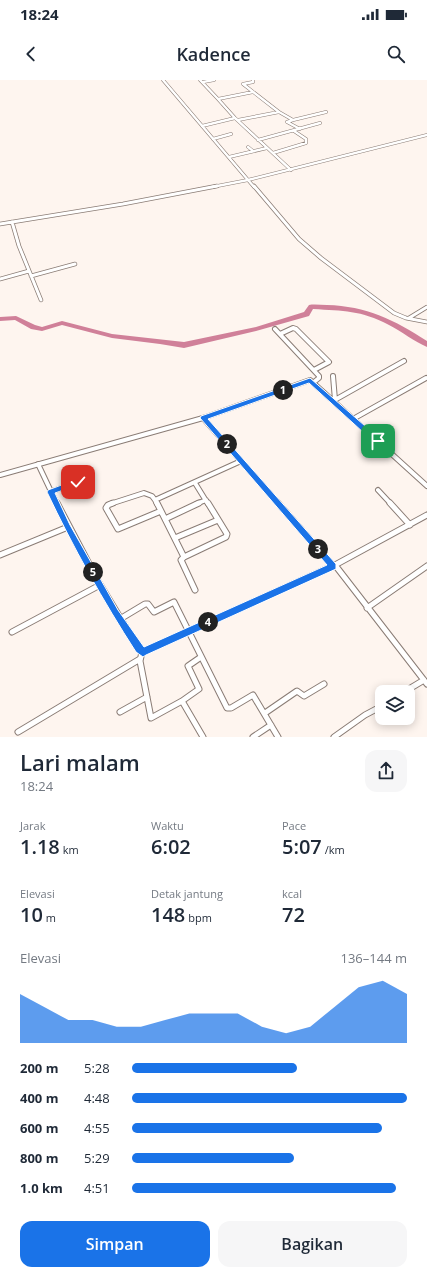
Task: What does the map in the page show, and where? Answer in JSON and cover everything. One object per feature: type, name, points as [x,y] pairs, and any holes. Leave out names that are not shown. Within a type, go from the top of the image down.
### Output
[{"type":"street","points":[[163,80],[275,213],[307,247],[394,313],[427,322]]},
{"type":"street","points":[[202,81],[214,80]]},
{"type":"street","points":[[253,80],[253,82],[243,83],[279,112],[293,120]]},
{"type":"street","points":[[202,81],[236,119],[291,170]]},
{"type":"street","points":[[218,99],[254,92]]},
{"type":"street","points":[[202,126],[279,112]]},
{"type":"street","points":[[300,129],[287,122],[326,112]]},
{"type":"street","points":[[258,140],[320,123]]},
{"type":"street","points":[[273,153],[306,143],[306,139],[294,130]]},
{"type":"street","points":[[213,139],[231,134]]},
{"type":"street","points":[[0,224],[99,208],[248,180],[427,135]]},
{"type":"street","points":[[248,147],[253,151]]},
{"type":"street","points":[[229,157],[267,148]]},
{"type":"street","points":[[12,222],[41,300]]},
{"type":"street","points":[[31,276],[75,264]]},
{"type":"street","points":[[0,279],[29,271]]},
{"type":"street","points":[[409,318],[427,308]]},
{"type":"street","points":[[280,334],[293,328],[296,329],[329,362],[314,370]]},
{"type":"street","points":[[275,329],[320,378],[314,382]]},
{"type":"street","points":[[334,400],[404,361]]},
{"type":"street","points":[[333,376],[334,400]]},
{"type":"street","points":[[353,419],[426,378]]},
{"type":"street","points":[[0,475],[203,418],[308,380],[314,382],[427,486]]},
{"type":"street","points":[[203,418],[334,566],[426,682],[415,687]]},
{"type":"street","points":[[155,500],[241,461]]},
{"type":"street","points":[[38,464],[50,492],[100,585],[142,652]]},
{"type":"street","points":[[50,492],[78,482]]},
{"type":"street","points":[[195,483],[227,536],[181,560],[195,590]]},
{"type":"street","points":[[378,490],[410,525]]},
{"type":"street","points":[[160,511],[118,529],[106,509],[108,506],[144,493],[152,496],[175,538],[184,558]]},
{"type":"street","points":[[165,519],[206,500]]},
{"type":"street","points":[[201,657],[188,666],[199,690],[151,718],[140,659],[142,652],[188,630],[334,566],[427,515]]},
{"type":"street","points":[[175,538],[218,520]]},
{"type":"street","points":[[0,555],[68,527]]},
{"type":"street","points":[[367,608],[427,566]]},
{"type":"street","points":[[12,632],[100,585]]},
{"type":"street","points":[[120,619],[145,604],[148,604],[154,612],[174,602],[227,708],[231,708],[253,695],[278,737]]},
{"type":"street","points":[[18,732],[140,659]]},
{"type":"street","points":[[265,713],[297,691],[304,696],[324,684]]},
{"type":"street","points":[[120,712],[147,697]]},
{"type":"street","points":[[182,701],[203,737]]},
{"type":"street","points":[[334,737],[375,710]]},
{"type":"street","points":[[253,737],[271,725]]},
{"type":"waterway","points":[[0,319],[16,318],[33,327],[42,329],[62,323],[112,336],[184,345],[256,329],[307,314],[311,307],[341,308],[361,311],[381,318],[427,344]]},
{"type":"route","points":[[78,482],[50,492],[79,549],[115,613],[140,651],[143,652],[188,630],[333,566],[203,418],[310,380],[378,441]]}]
